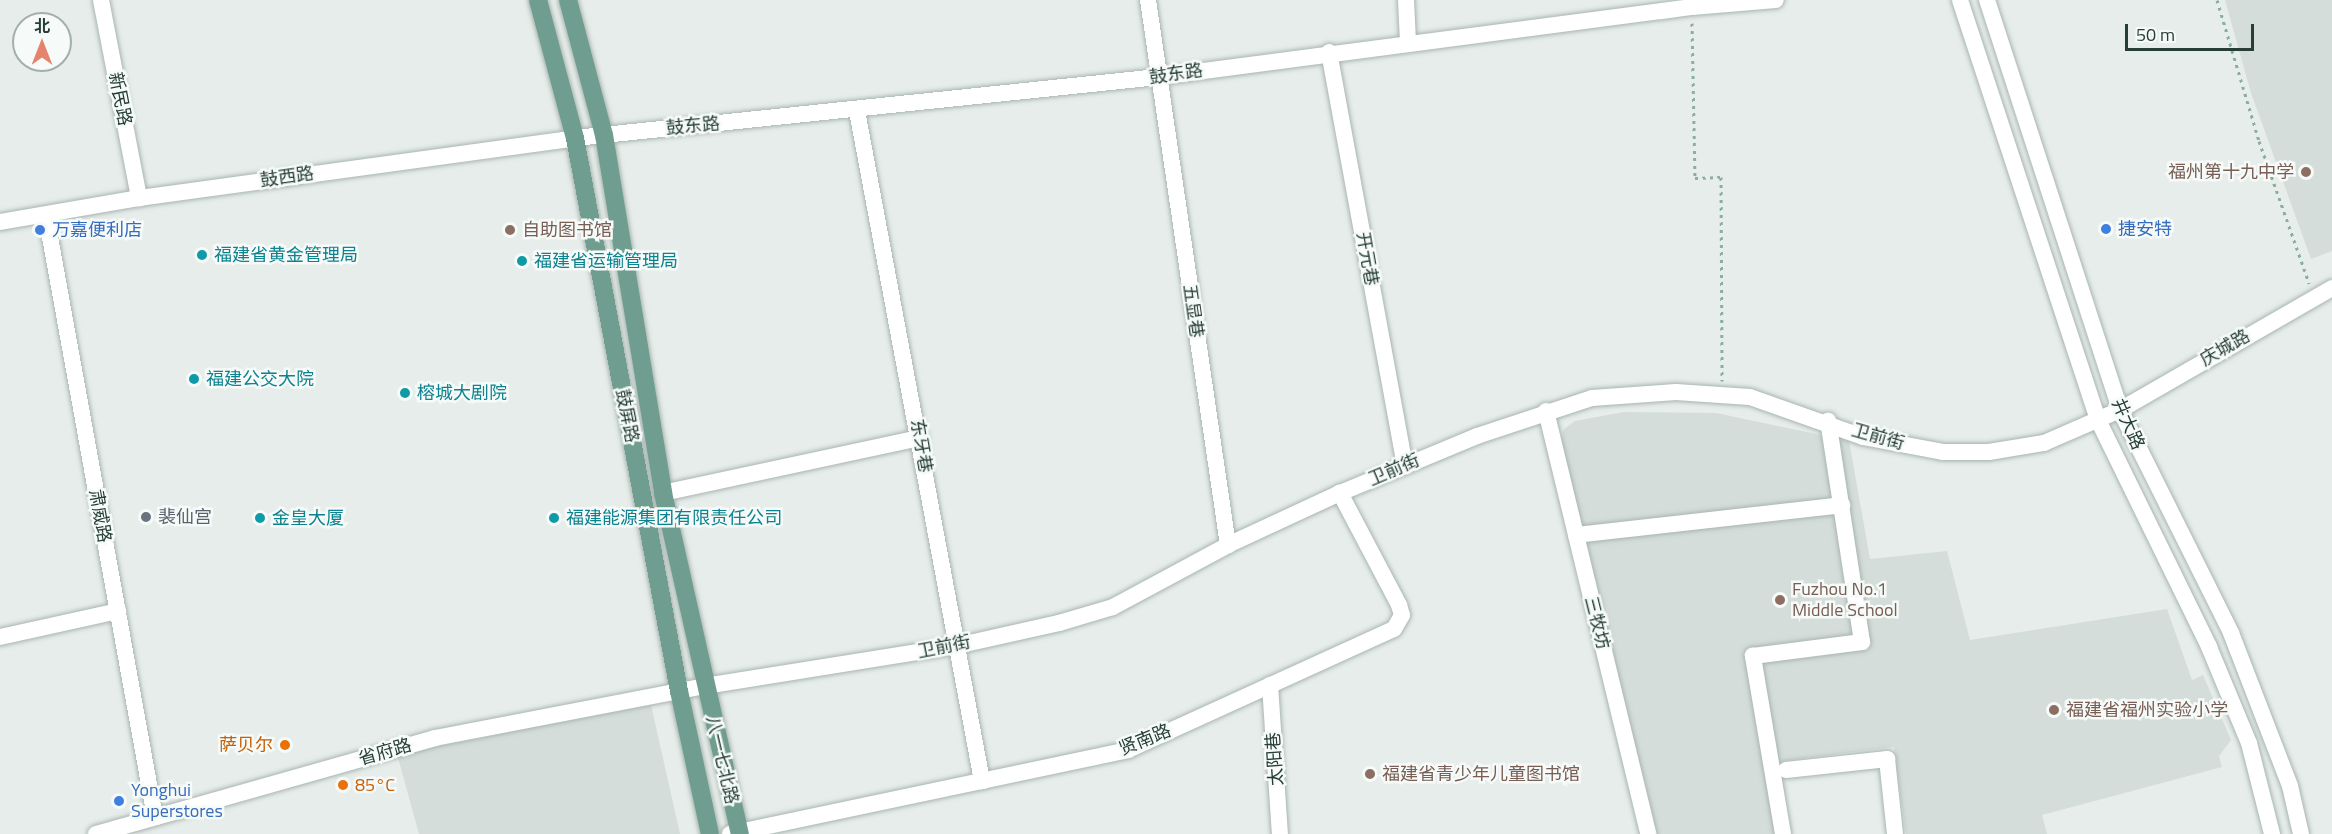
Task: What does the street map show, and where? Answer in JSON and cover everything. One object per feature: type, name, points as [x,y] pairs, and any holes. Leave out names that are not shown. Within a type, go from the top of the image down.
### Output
[{"type":"main road","name":"鼓屏路","points":[[538,0],[575,138],[679,691],[710,834]]},
{"type":"main road","name":"鼓屏路","points":[[568,0],[604,135],[663,493],[705,686]]},
{"type":"main road","name":"八一七北路","points":[[705,686],[736,834]]},
{"type":"street","name":"新民路","points":[[101,0],[139,198]]},
{"type":"street","name":"五显巷","points":[[1148,0],[1228,545]]},
{"type":"street","points":[[1406,0],[1408,42]]},
{"type":"street","name":"鼓东路","points":[[575,138],[857,111],[1158,77],[1408,42],[1692,7],[1776,0]]},
{"type":"street","points":[[1960,0],[2098,420],[2209,647],[2249,743],[2272,834]]},
{"type":"street","name":"井大路","points":[[1987,0],[2120,410],[2231,633],[2290,786],[2301,834]]},
{"type":"street","name":"开元巷","points":[[1329,52],[1405,466]]},
{"type":"street","name":"东牙巷","points":[[857,111],[920,438],[982,782]]},
{"type":"street","name":"鼓西路","points":[[0,222],[139,198],[575,138]]},
{"type":"street","name":"肃威路","points":[[46,215],[155,817]]},
{"type":"street","name":"庆城路","points":[[2120,410],[2314,296],[2332,288]]},
{"type":"street","name":"卫前街","points":[[679,691],[957,646],[1113,607],[1228,545],[1340,493],[1546,411],[1592,398],[1631,394],[1722,393],[1781,404],[1895,445],[1943,452],[1989,452],[2044,443],[2120,410]]},
{"type":"street","name":"三牧坊","points":[[1546,411],[1648,834]]},
{"type":"street","points":[[1783,834],[1753,656],[1862,642],[1828,421]]},
{"type":"street","points":[[663,493],[920,438]]},
{"type":"street","name":"贤南路","points":[[736,834],[1128,750],[1394,629],[1402,615],[1340,493]]},
{"type":"street","points":[[1576,535],[1842,505]]},
{"type":"street","points":[[0,638],[118,611]]},
{"type":"street","name":"太阳巷","points":[[1269,685],[1280,834]]},
{"type":"street","name":"省府路","points":[[96,834],[435,738],[679,691]]},
{"type":"street","points":[[1785,770],[1887,759],[1895,834]]},
{"type":"path","points":[[2217,0],[2259,141],[2314,296]]},
{"type":"path","points":[[1692,7],[1695,178],[1720,177],[1722,393]]},
{"type":"shaded area","name":"福州第十九中学","points":[[2225,0],[2332,0],[2332,251],[2311,259],[2251,93]]},
{"type":"shaded area","name":"Fuzhou No.1 Middle School","points":[[1624,412],[1716,413],[1849,441],[1870,559],[1947,551],[1970,640],[2167,609],[2192,680],[2203,675],[2231,740],[2219,756],[2222,767],[2042,815],[2047,834],[1906,834],[1894,747],[1780,761],[1791,834],[1657,834],[1562,443],[1563,430],[1575,421]]},
{"type":"shaded area","points":[[651,705],[680,834],[419,834],[397,754]]},
{"type":"place","name":"福州第十九中学","points":[[2306,172]]},
{"type":"place","name":"捷安特","points":[[2106,229]]},
{"type":"place","name":"万嘉便利店","points":[[40,230]]},
{"type":"place","name":"自助图书馆","points":[[510,230]]},
{"type":"place","name":"福建省黄金管理局","points":[[202,255]]},
{"type":"place","name":"福建省运输管理局","points":[[522,261]]},
{"type":"place","name":"福建公交大院","points":[[194,379]]},
{"type":"place","name":"榕城大剧院","points":[[405,393]]},
{"type":"place","name":"裴仙宫","points":[[146,517]]},
{"type":"place","name":"金皇大厦","points":[[260,518]]},
{"type":"place","name":"福建能源集团有限责任公司","points":[[554,518]]},
{"type":"place","name":"Fuzhou No.1 Middle School","points":[[1780,600]]},
{"type":"place","name":"福建省福州实验小学","points":[[2054,710]]},
{"type":"place","name":"萨贝尔","points":[[285,745]]},
{"type":"place","name":"福建省青少年儿童图书馆","points":[[1370,774]]},
{"type":"place","name":"85°C","points":[[343,785]]},
{"type":"place","name":"Yonghui Superstores","points":[[119,801]]}]
